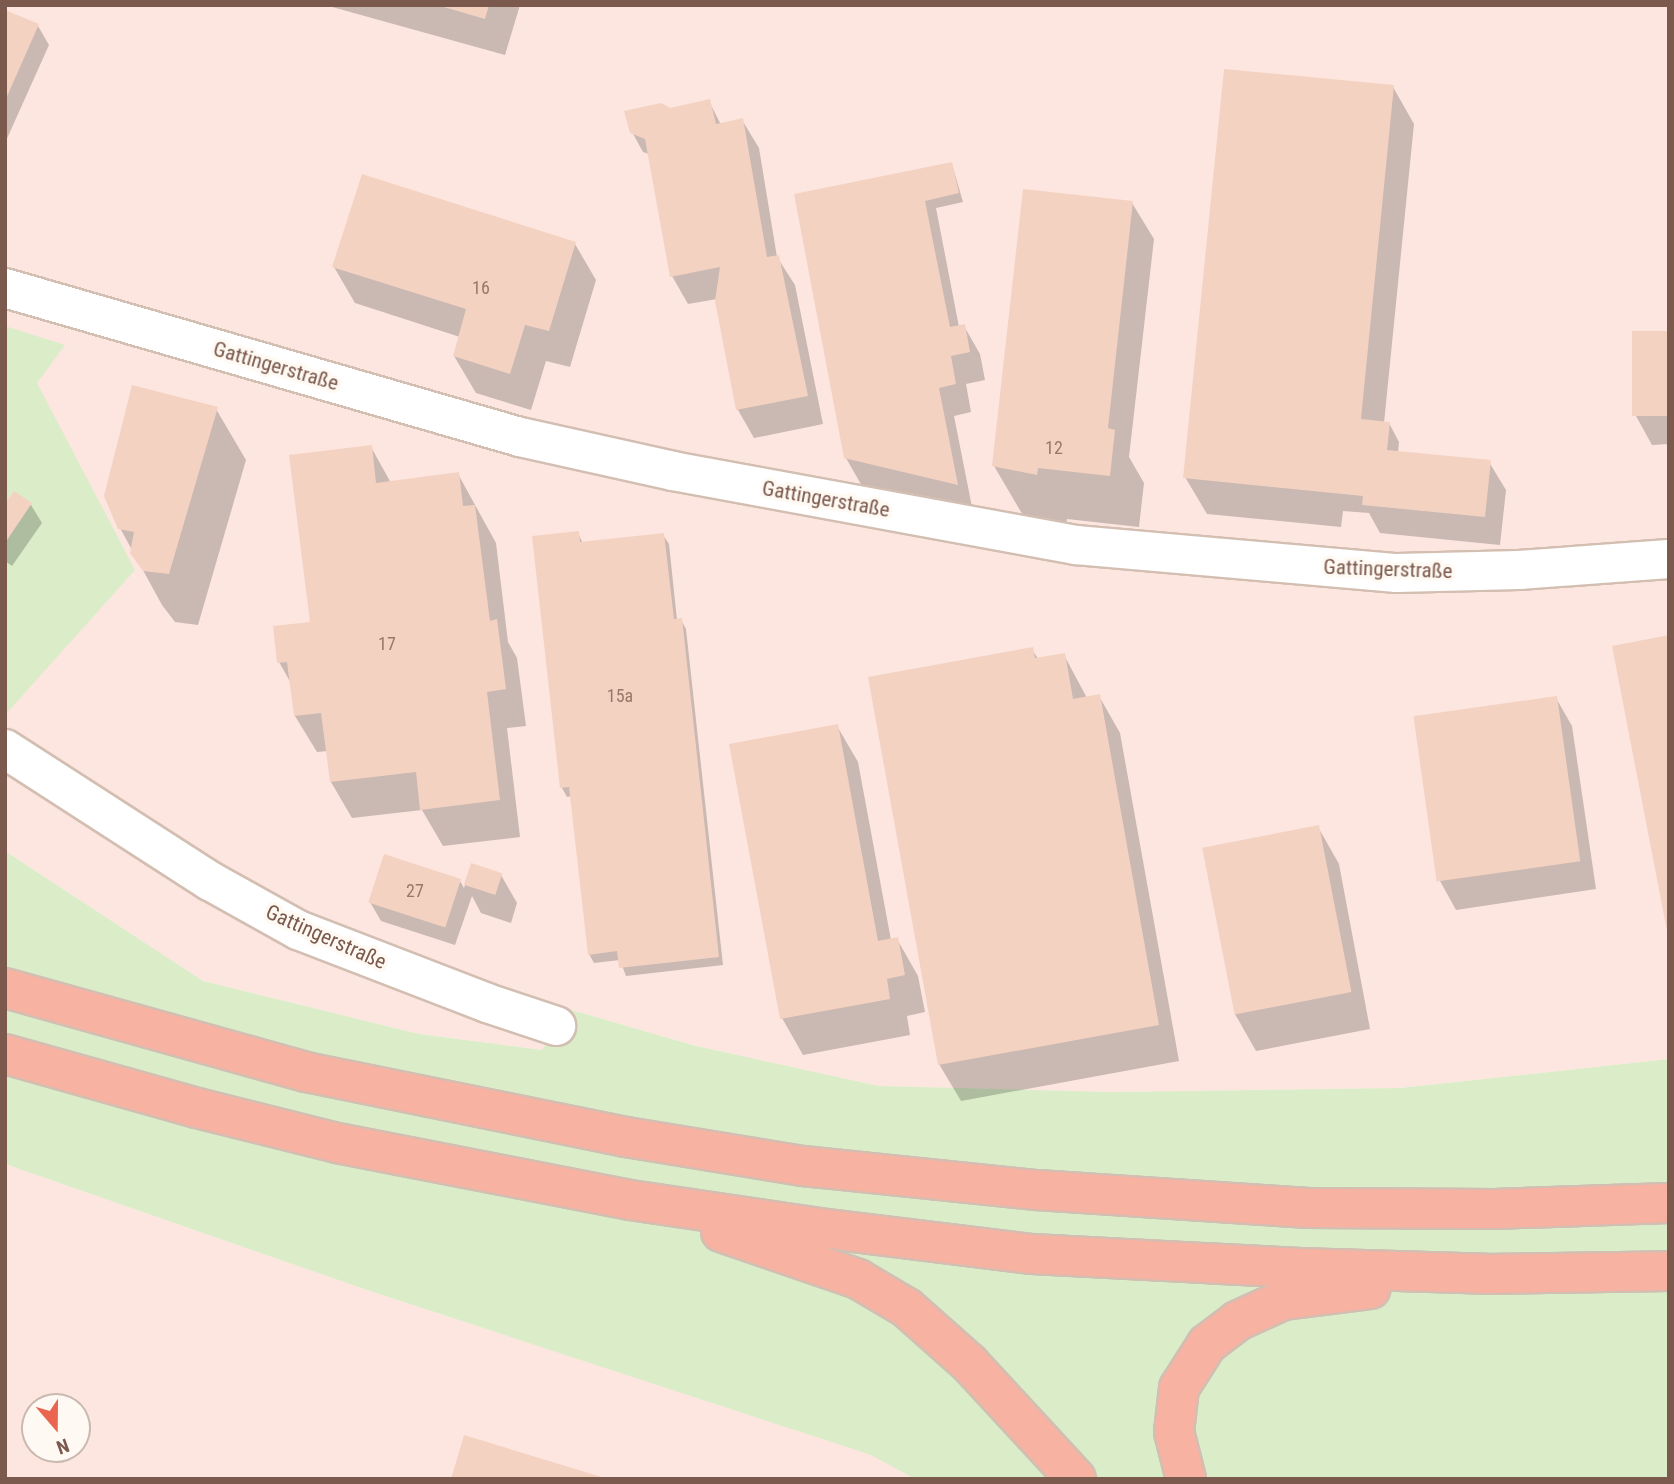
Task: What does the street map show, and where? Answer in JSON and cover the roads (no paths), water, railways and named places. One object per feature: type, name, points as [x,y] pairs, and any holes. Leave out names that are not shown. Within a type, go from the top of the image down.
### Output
[{"type":"highway","points":[[5,988],[306,1072],[626,1137],[803,1166],[1037,1190],[1308,1208],[1494,1209],[1669,1203]]},
{"type":"highway","points":[[5,1054],[197,1108],[337,1143],[630,1200],[820,1228],[1032,1254],[1300,1268],[1486,1274],[1669,1270]]},
{"type":"highway","points":[[630,1200],[858,1279],[907,1308],[970,1364],[1076,1479]]},
{"type":"highway","points":[[1186,1479],[1174,1432],[1179,1388],[1207,1344],[1237,1321],[1283,1300],[1486,1274]]},
{"type":"street","name":"Gattingerstraße","points":[[5,288],[520,438],[674,471],[1076,545],[1397,573],[1519,570],[1669,559]]},
{"type":"street","name":"Gattingerstraße","points":[[5,749],[210,881],[298,930],[487,1003],[556,1026]]}]
